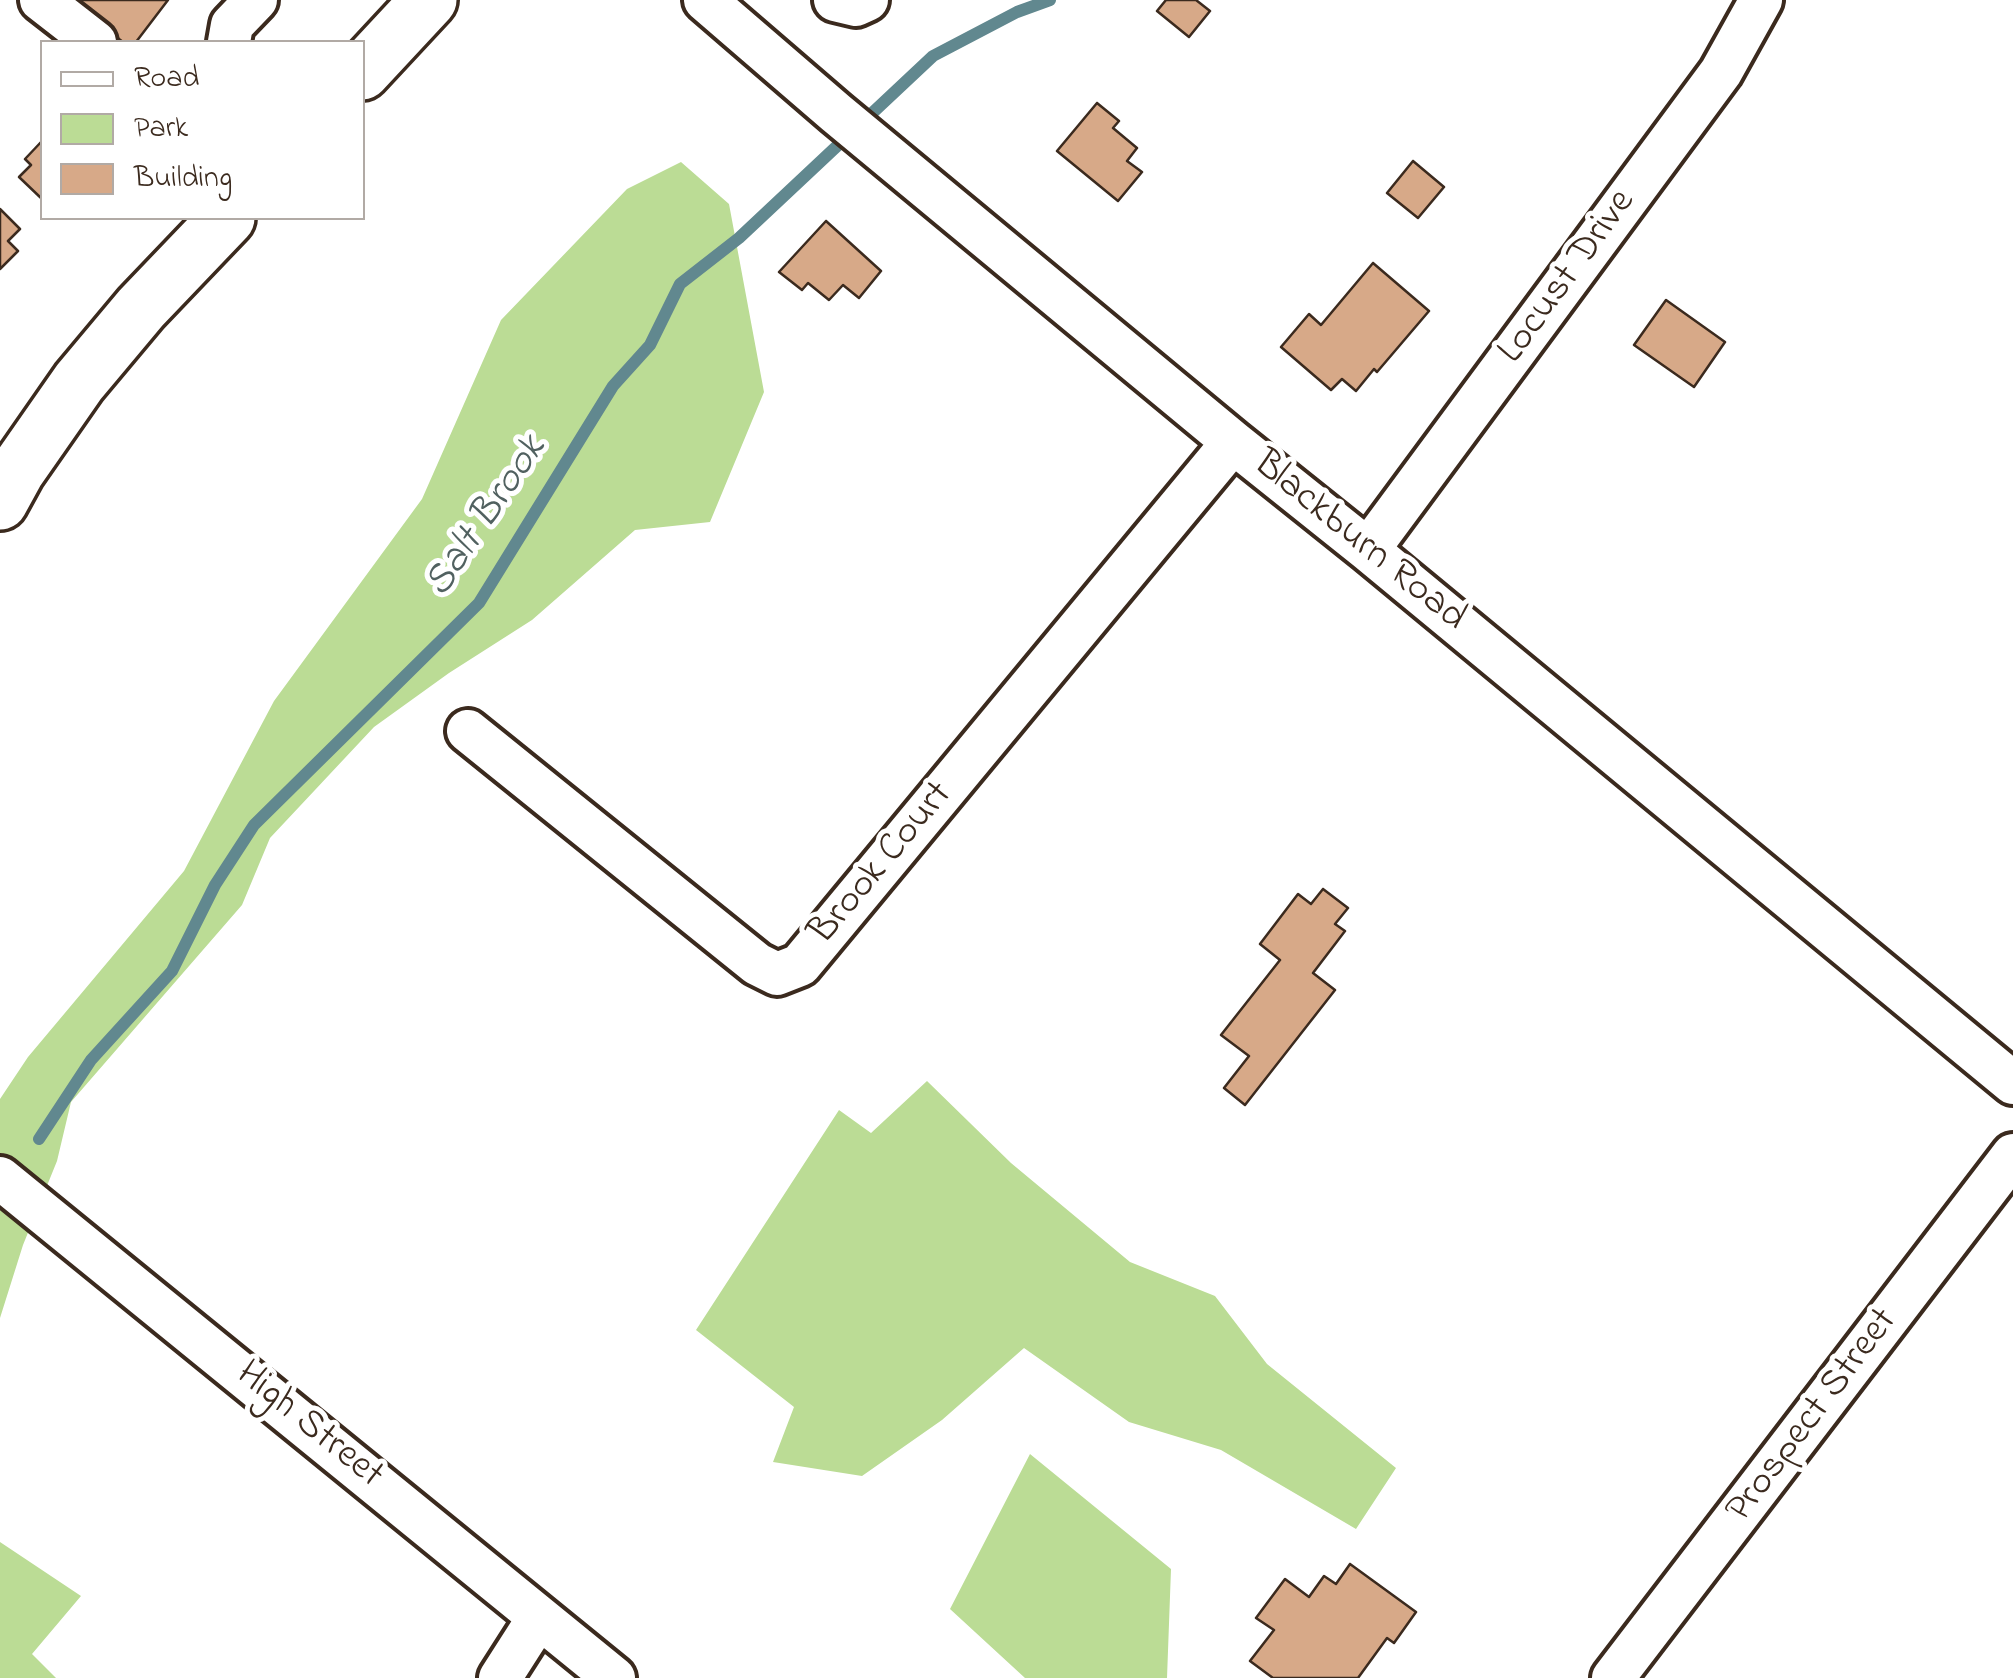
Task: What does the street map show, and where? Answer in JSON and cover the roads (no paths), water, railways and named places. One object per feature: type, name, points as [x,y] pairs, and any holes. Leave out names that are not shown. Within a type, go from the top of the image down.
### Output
[{"type":"main road","points":[[365,69],[429,0]]},
{"type":"main road","points":[[0,502],[17,470],[78,382],[141,308],[225,220]]},
{"type":"street","points":[[40,0],[92,40]]},
{"type":"street","name":"Blackburn Road","points":[[705,0],[1233,442],[2013,1083]]},
{"type":"street","points":[[835,0],[856,5],[867,0]]},
{"type":"street","name":"Locust Drive","points":[[1368,550],[1721,72],[1761,0]]},
{"type":"street","name":"Brook Court","points":[[468,731],[757,964],[777,974],[800,965],[1233,442]]},
{"type":"street","name":"Prospect Street","points":[[1613,1678],[2013,1154]]},
{"type":"street","name":"High Street","points":[[0,1178],[614,1678]]},
{"type":"street","points":[[500,1678],[539,1616]]},
{"type":"waterway","name":"Salt Brook","points":[[39,1139],[91,1060],[172,971],[215,885],[254,825],[479,603],[613,386],[650,345],[680,284],[739,238],[933,56],[1017,12],[1050,0]]}]
